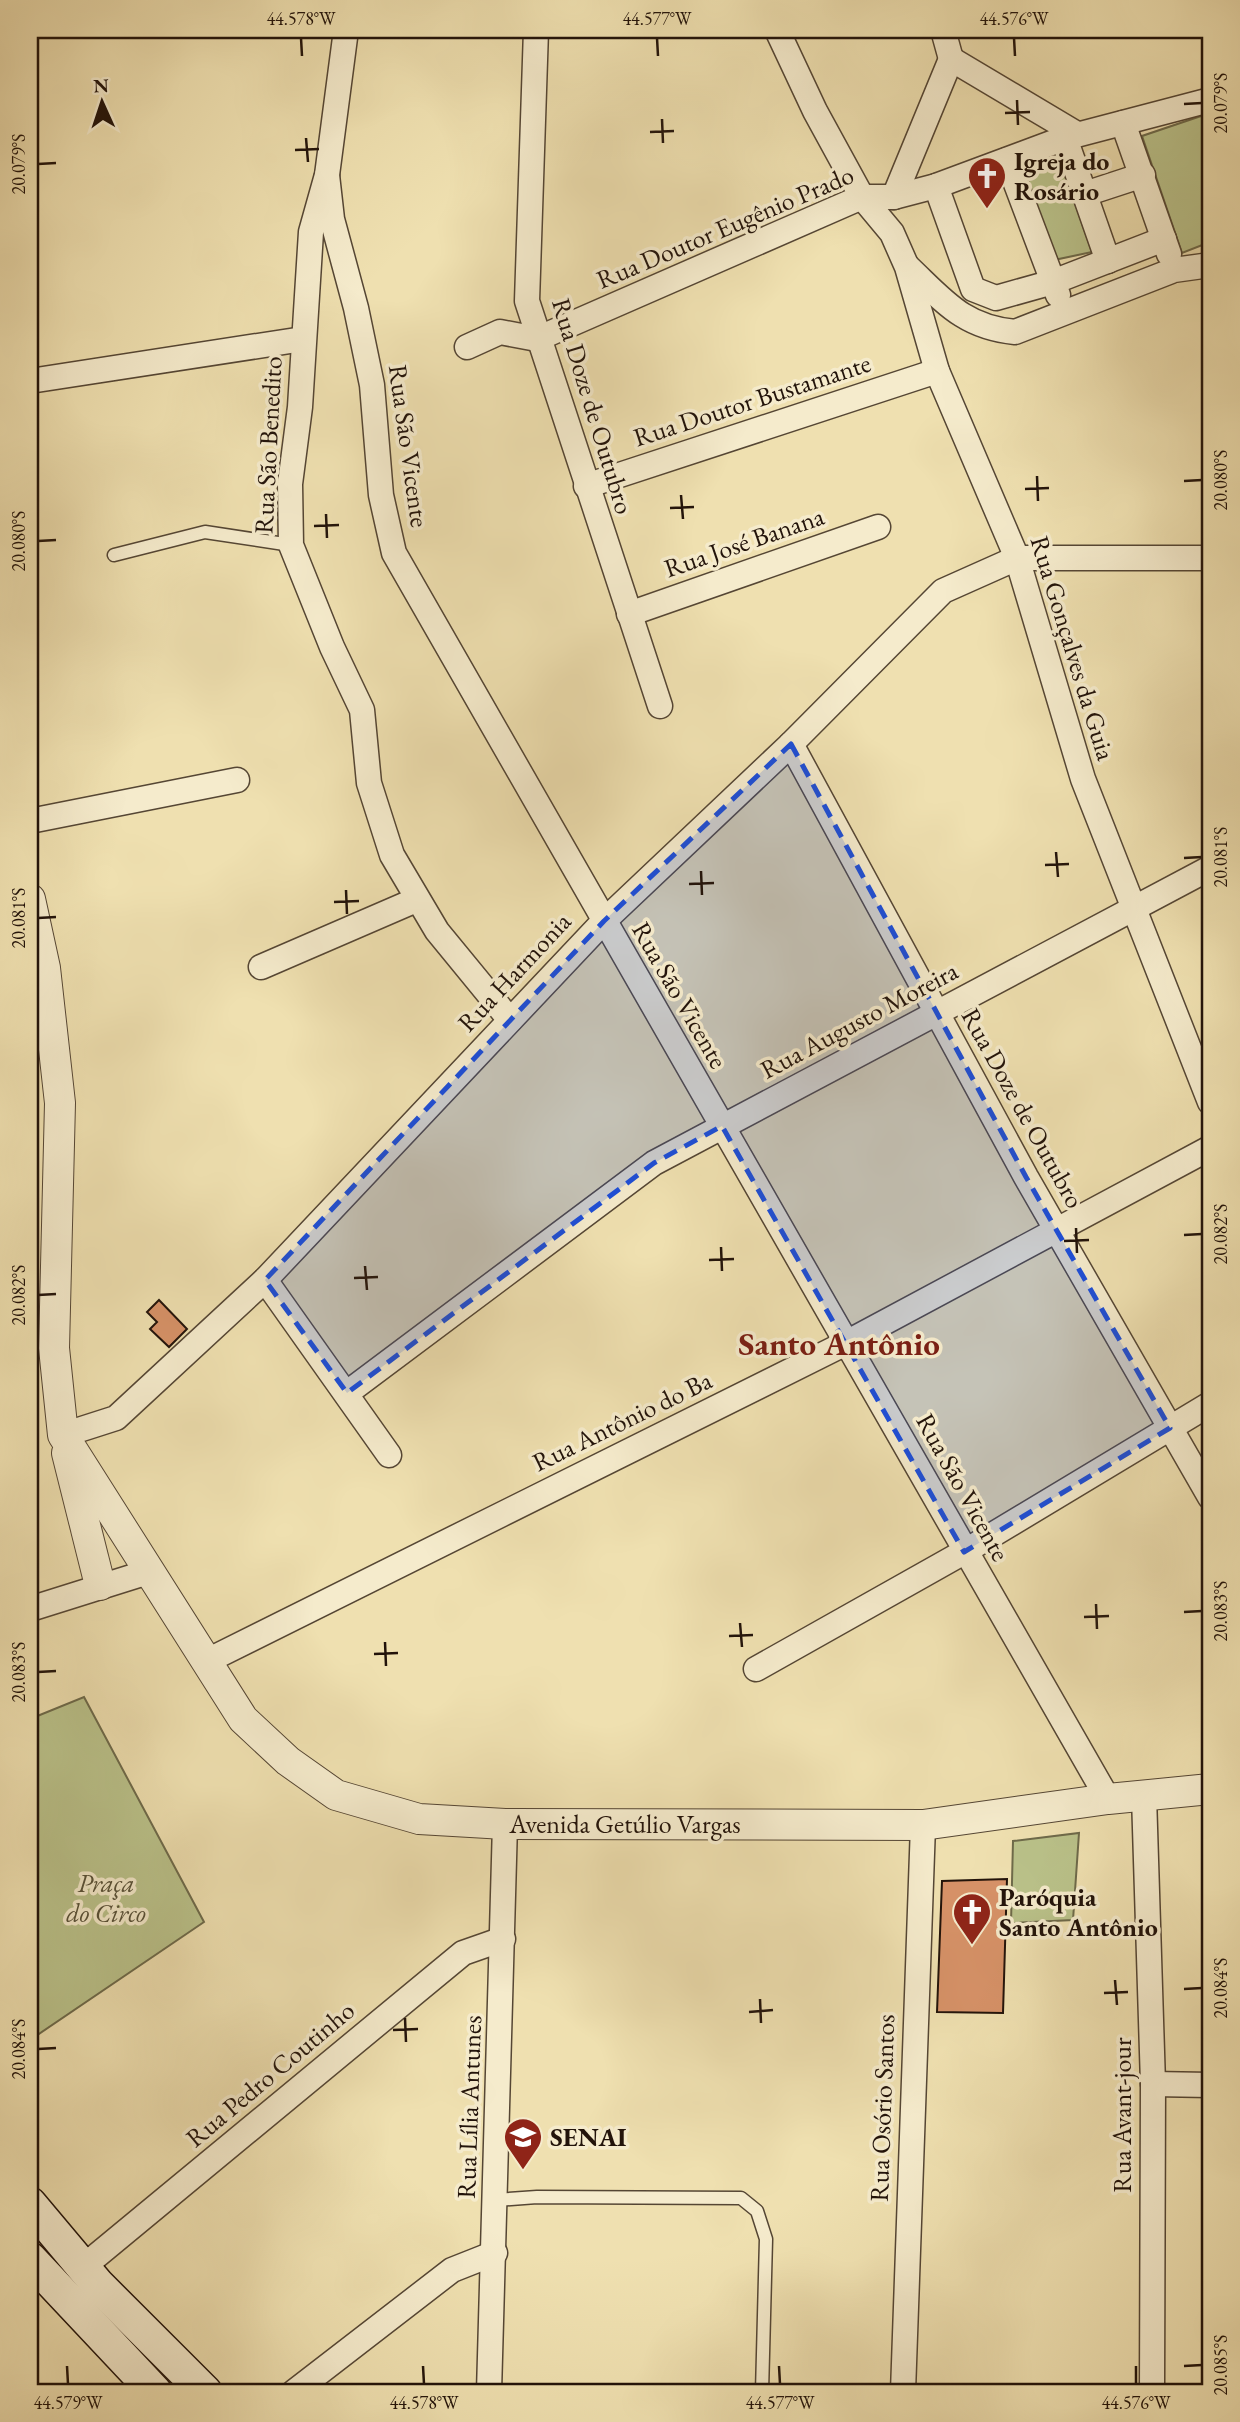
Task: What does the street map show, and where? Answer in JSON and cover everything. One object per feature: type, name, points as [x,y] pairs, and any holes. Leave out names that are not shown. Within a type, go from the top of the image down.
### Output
[{"type":"main road","points":[[30,2204],[83,2267],[205,2392]]},
{"type":"main road","points":[[30,2259],[155,2392]]},
{"type":"street","name":"Rua São Benedito","points":[[346,30],[327,175],[311,232],[290,484],[291,545],[332,647],[362,710],[369,783],[392,855],[416,900],[437,931],[510,1020]]},
{"type":"street","name":"Rua Doze de Outubro","points":[[536,30],[527,301],[537,339],[660,706]]},
{"type":"street","name":"Rua Gonçalves da Guia","points":[[777,30],[862,197],[892,233],[907,267],[937,371],[1017,558],[1083,779],[1210,1102]]},
{"type":"street","points":[[894,197],[951,59],[943,30]]},
{"type":"street","points":[[951,59],[1071,136],[1085,194],[1108,261]]},
{"type":"street","name":"Rua Doutor Eugênio Prado","points":[[537,339],[862,197],[894,197],[936,186],[1071,136],[1210,100]]},
{"type":"street","points":[[1124,123],[1174,270]]},
{"type":"street","points":[[1007,159],[1065,312]]},
{"type":"street","name":"Rua São Vicente","points":[[327,175],[332,219],[356,308],[372,385],[381,495],[394,553],[848,1342],[964,1552],[1108,1799]]},
{"type":"street","points":[[1085,194],[1143,175]]},
{"type":"street","points":[[936,186],[973,289],[996,298],[1053,282],[1164,239]]},
{"type":"street","points":[[907,267],[958,316],[990,329],[1015,332],[1174,270],[1210,265]]},
{"type":"street","points":[[467,346],[500,332],[537,339]]},
{"type":"street","points":[[30,381],[303,339]]},
{"type":"street","name":"Rua Doutor Bustamante","points":[[586,486],[937,371]]},
{"type":"street","name":"Rua José Banana","points":[[629,614],[878,527]]},
{"type":"street","points":[[1017,558],[1210,558]]},
{"type":"street","name":"Rua Harmonia","points":[[63,1435],[116,1418],[265,1280],[604,921],[791,744],[943,591],[1017,558]]},
{"type":"street","name":"Rua Doze de Outubro","points":[[791,744],[936,1013],[1210,1497]]},
{"type":"street","points":[[30,821],[237,780]]},
{"type":"street","name":"Rua Augusto Moreira","points":[[346,1393],[654,1163],[1210,868]]},
{"type":"street","name":"Avenida Getúlio Vargas","points":[[30,899],[45,968],[60,1103],[54,1348],[63,1435],[243,1718],[288,1761],[336,1796],[419,1819],[505,1824],[923,1825],[1108,1799],[1210,1789]]},
{"type":"street","points":[[261,967],[416,900]]},
{"type":"street","name":"Rua Antônio do Ba","points":[[205,1662],[848,1342],[1058,1232],[1210,1148]]},
{"type":"street","points":[[265,1280],[389,1455]]},
{"type":"street","points":[[756,1669],[964,1552],[1210,1404]]},
{"type":"street","points":[[63,1435],[100,1585]]},
{"type":"street","points":[[30,1609],[151,1571]]},
{"type":"street","name":"Rua Avant-jour","points":[[1144,1796],[1153,2084],[1152,2392]]},
{"type":"street","name":"Rua Lília Antunes","points":[[489,2392],[505,1824]]},
{"type":"street","name":"Rua Osório Santos","points":[[903,2392],[923,1825]]},
{"type":"street","name":"Rua Pedro Coutinho","points":[[83,2267],[463,1953],[503,1939]]},
{"type":"street","points":[[1153,2084],[1210,2085]]},
{"type":"street","points":[[294,2392],[452,2270],[495,2253]]},
{"type":"lane","points":[[114,555],[205,532],[291,545]]},
{"type":"lane","points":[[496,2200],[537,2197],[741,2198],[757,2211],[766,2239],[762,2392]]},
{"type":"highlighted area","points":[[791,744],[1026,1177],[1170,1428],[964,1552],[722,1126],[654,1163],[347,1393],[265,1280],[604,921]]},
{"type":"green space","points":[[1210,113],[1210,242],[1182,253],[1142,136]]},
{"type":"green space","points":[[1059,157],[1092,252],[1054,260],[1022,171],[1038,162]]},
{"type":"green space","name":"Praça do Circo","points":[[84,1697],[204,1922],[30,2040],[30,1719]]},
{"type":"green space","points":[[1079,1833],[1073,1920],[1011,1923],[1013,1841]]},
{"type":"building","points":[[159,1300],[187,1329],[169,1347],[150,1329],[157,1322],[147,1312]]},
{"type":"building","name":"Paróquia Santo Antônio","points":[[1007,1879],[1003,2013],[937,2012],[942,1881]]},
{"type":"place","name":"Igreja do Rosário","points":[[987,210]]},
{"type":"place","name":"Paróquia Santo Antônio","points":[[972,1946]]},
{"type":"place","name":"SENAI","points":[[523,2171]]},
{"type":"district","name":"Santo Antônio","points":[[839,1343]]}]
